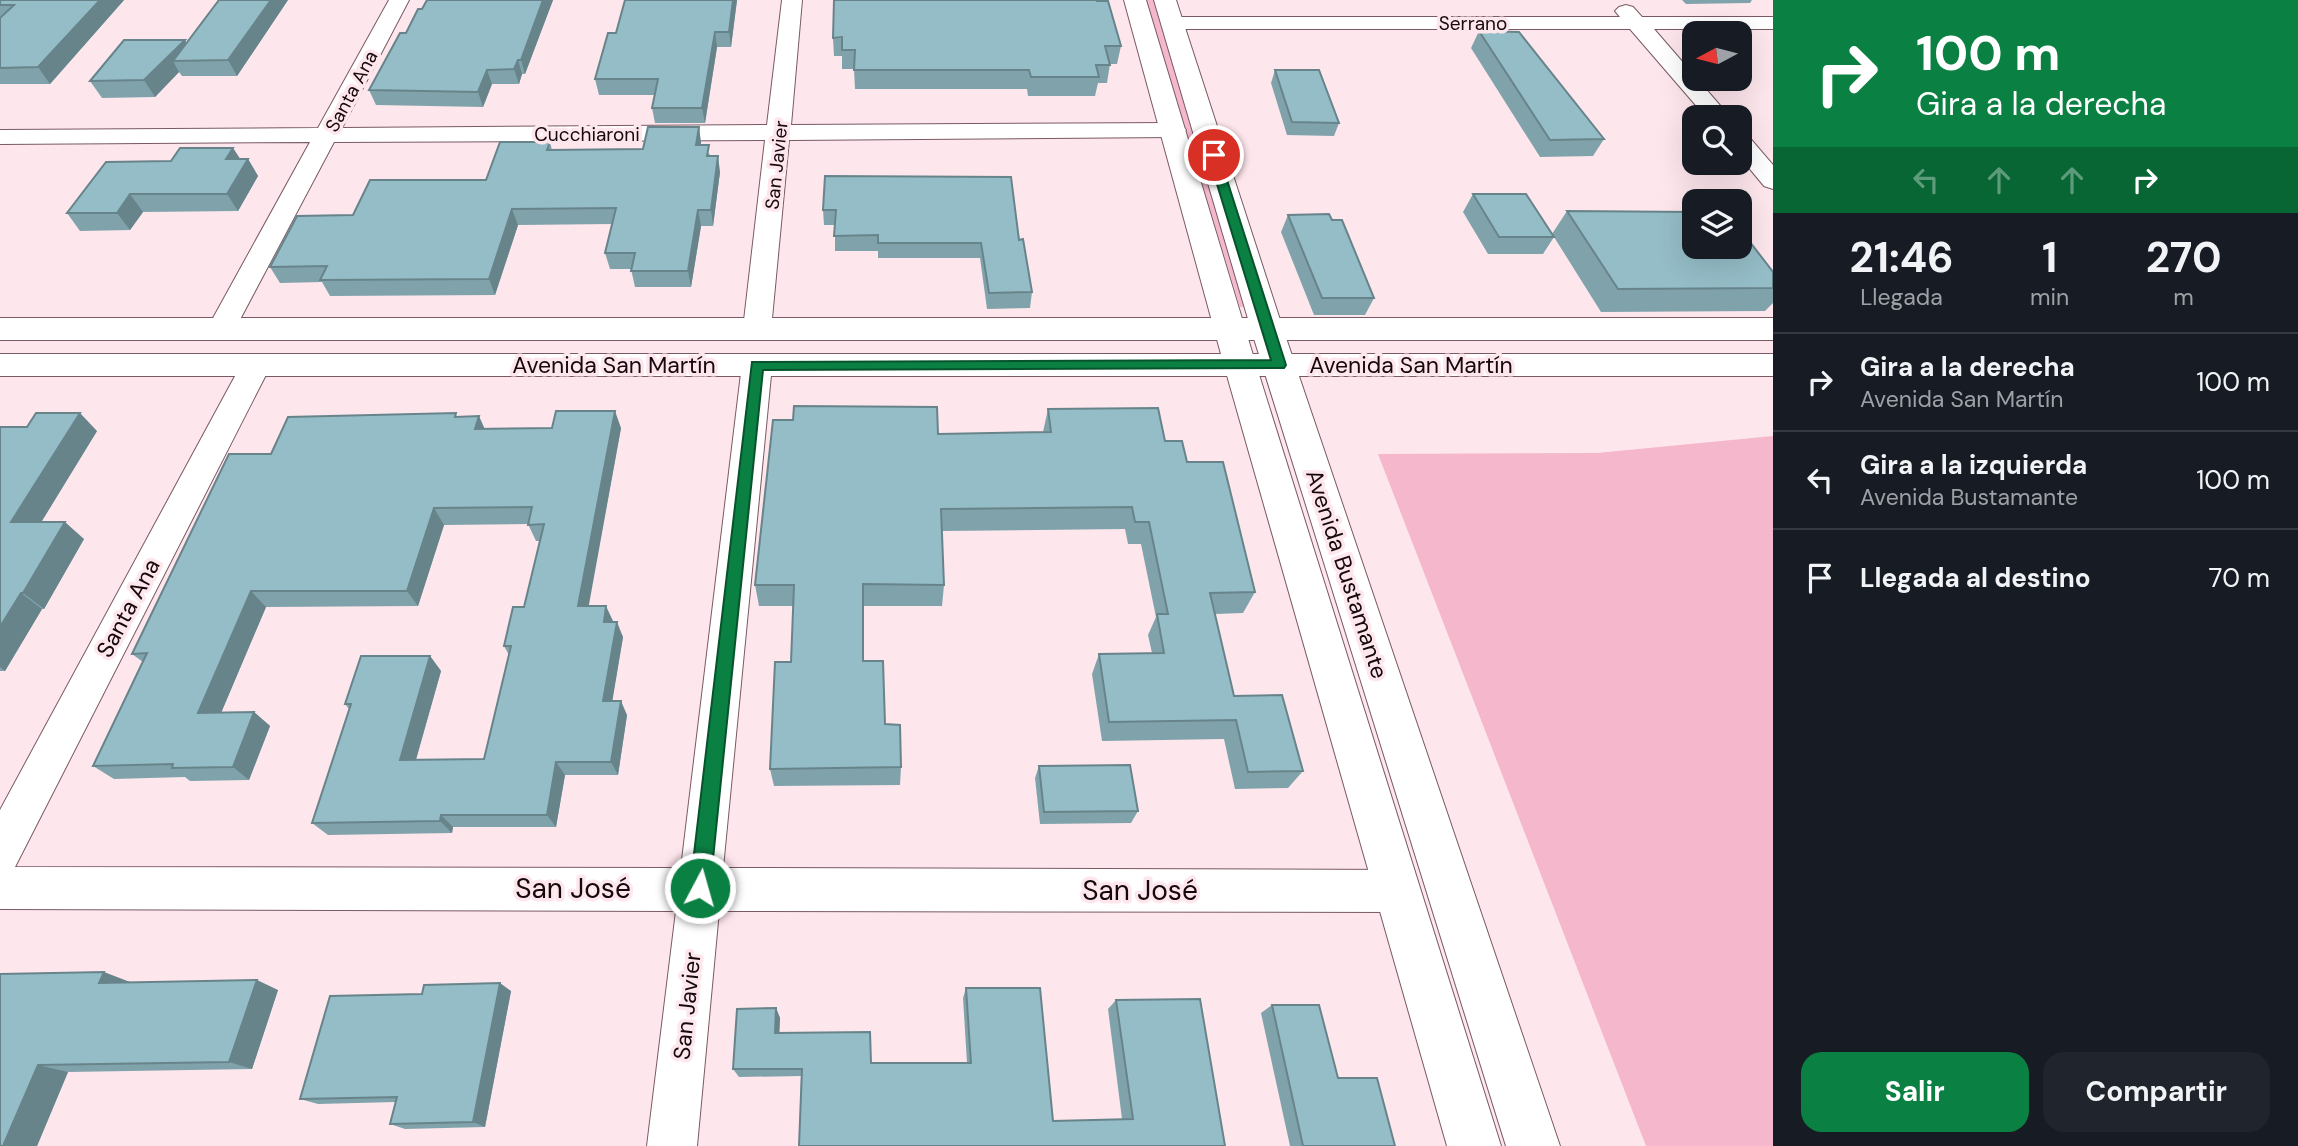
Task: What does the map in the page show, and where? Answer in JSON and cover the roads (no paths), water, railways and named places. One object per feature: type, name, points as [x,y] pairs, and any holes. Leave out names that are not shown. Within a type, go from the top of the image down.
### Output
[{"type":"main road","name":"Avenida Bustamante","points":[[1135,0],[1174,130],[1254,347],[1532,1146]]},
{"type":"main road","name":"Avenida Bustamante","points":[[1169,11],[1254,347],[1399,891],[1474,1146]]},
{"type":"main road","name":"Avenida San Martín","points":[[0,329],[221,330],[757,347],[1254,347],[1773,329]]},
{"type":"main road","name":"Avenida San Martín","points":[[0,365],[256,365],[757,347]]},
{"type":"main road","name":"Avenida San Martín","points":[[1254,347],[1773,365]]},
{"type":"street","name":"Santa Ana","points":[[221,330],[399,0]]},
{"type":"street","name":"San Javier","points":[[672,1146],[792,0]]},
{"type":"street","points":[[1617,0],[1708,105]]},
{"type":"street","name":"Serrano","points":[[1169,11],[1637,23],[1773,23]]},
{"type":"street","name":"Cucchiaroni","points":[[0,137],[1174,130]]},
{"type":"street","points":[[1752,156],[1773,181]]},
{"type":"street","name":"Santa Ana","points":[[0,852],[256,365]]},
{"type":"street","name":"San José","points":[[0,888],[1399,891]]}]
